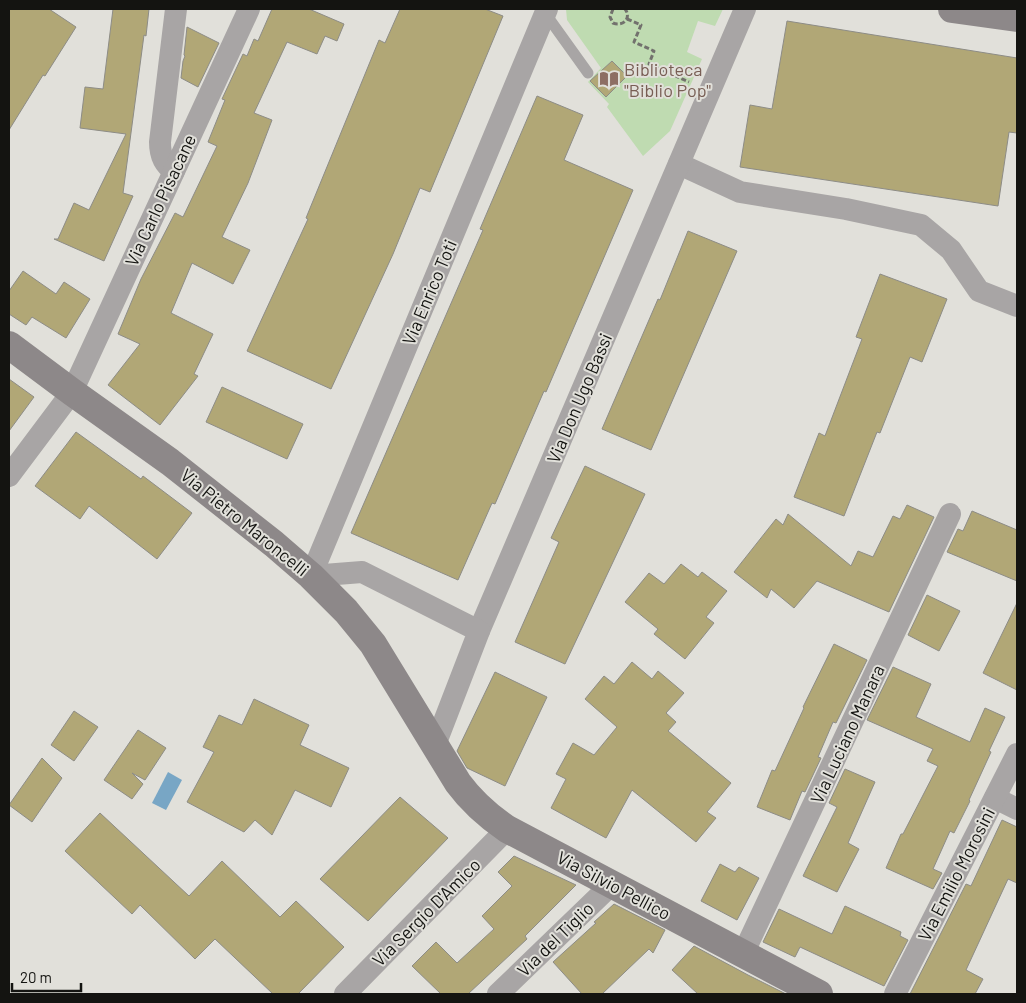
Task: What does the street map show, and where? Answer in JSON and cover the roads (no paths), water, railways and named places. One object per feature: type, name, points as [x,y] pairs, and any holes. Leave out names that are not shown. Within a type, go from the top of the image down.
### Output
[{"type":"street","points":[[174,171],[164,162],[160,150],[160,142],[176,9]]},
{"type":"street","name":"Via Carlo Pisacane","points":[[9,476],[72,392],[250,9]]},
{"type":"street","name":"Via Don Ugo Bassi","points":[[435,745],[479,631],[745,9]]},
{"type":"street","points":[[952,9],[1017,18]]},
{"type":"street","name":"Via Enrico Toti","points":[[311,576],[545,10]]},
{"type":"street","points":[[679,164],[740,192],[846,209],[921,225],[951,250],[979,291],[1017,306]]},
{"type":"street","name":"Via Pietro Maroncelli","points":[[9,345],[170,462],[274,544],[311,576],[346,611],[373,644],[435,745]]},
{"type":"street","name":"Via Luciano Manara","points":[[743,954],[950,514]]},
{"type":"street","points":[[311,576],[362,572],[479,631]]},
{"type":"street","name":"Via Silvio Pellico","points":[[435,745],[467,795],[488,816],[507,829],[819,994]]},
{"type":"street","name":"Via Emilio Morosini","points":[[895,994],[1017,754]]},
{"type":"street","points":[[995,798],[1017,809]]},
{"type":"street","name":"Via Sergio D'Amico","points":[[345,994],[507,829]]},
{"type":"street","name":"Via del Tiglio","points":[[498,994],[612,884]]},
{"type":"lane","points":[[545,10],[588,73]]},
{"type":"water","points":[[168,772],[182,780],[166,810],[152,803]]},
{"type":"place","name":"Biblioteca \"Biblio Pop\"","points":[[609,79]]}]
